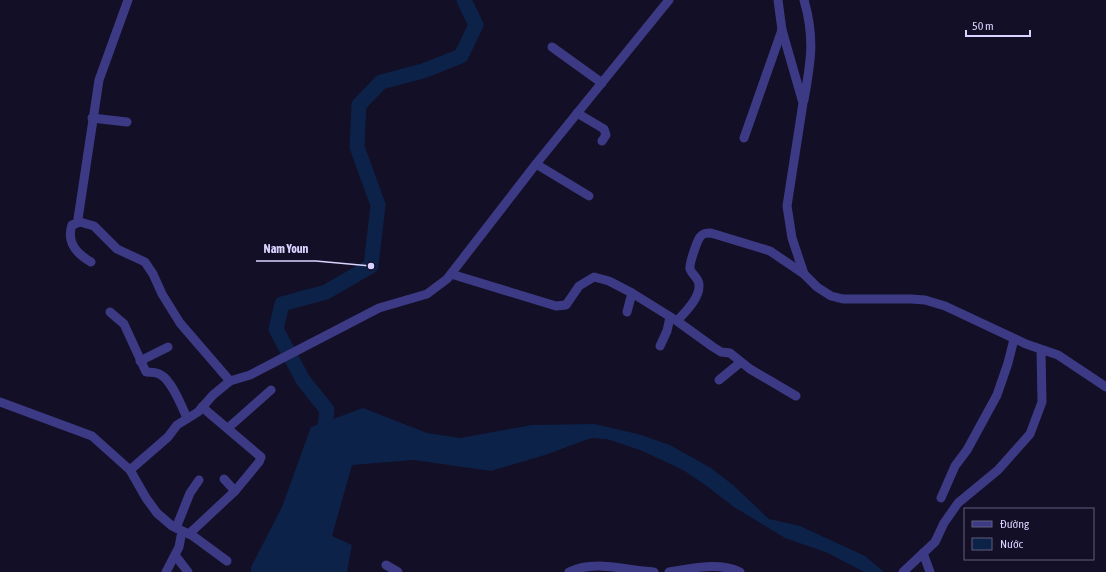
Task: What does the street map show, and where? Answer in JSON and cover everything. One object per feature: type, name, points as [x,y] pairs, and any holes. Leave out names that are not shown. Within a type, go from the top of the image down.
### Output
[{"type":"street","points":[[80,222],[78,219],[80,198],[99,80],[128,0]]},
{"type":"street","points":[[130,470],[168,437],[177,425],[202,407],[230,381],[250,375],[272,362],[379,308],[427,294],[447,280],[536,164],[669,0]]},
{"type":"street","points":[[778,0],[782,30],[803,103]]},
{"type":"street","points":[[804,0],[812,33],[809,67],[787,206],[792,238],[804,274]]},
{"type":"street","points":[[744,138],[782,30]]},
{"type":"street","points":[[552,47],[602,83]]},
{"type":"street","points":[[577,113],[604,129],[606,135],[602,141]]},
{"type":"street","points":[[92,118],[127,122]]},
{"type":"street","points":[[536,164],[589,196]]},
{"type":"street","points":[[91,262],[78,253],[71,241],[70,233],[72,225],[80,222],[94,226],[116,248],[145,262],[180,323],[230,381]]},
{"type":"street","points":[[660,346],[673,319],[691,304],[698,291],[698,280],[690,270],[690,266],[698,239],[705,233],[711,233],[770,250],[804,274],[816,287],[831,296],[842,299],[925,300],[958,312],[1014,339],[1064,358],[1106,387]]},
{"type":"street","points":[[451,274],[556,306],[566,305],[579,286],[594,277],[609,281],[632,293],[721,352],[730,353],[750,370],[796,396]]},
{"type":"street","points":[[627,312],[632,293]]},
{"type":"street","points":[[110,312],[124,324],[134,342],[140,361],[146,372],[161,374],[166,379],[181,402],[187,418]]},
{"type":"street","points":[[941,498],[955,466],[967,450],[997,395],[1008,363],[1014,339]]},
{"type":"street","points":[[140,361],[168,347]]},
{"type":"street","points":[[902,572],[935,542],[944,523],[958,503],[998,470],[1030,434],[1042,402],[1041,350]]},
{"type":"street","points":[[719,380],[741,362]]},
{"type":"street","points":[[228,428],[271,390]]},
{"type":"street","points":[[0,402],[92,436],[117,456],[130,470],[157,514],[227,561]]},
{"type":"street","points":[[182,531],[231,496],[259,462],[261,457],[202,407]]},
{"type":"street","points":[[224,479],[235,491]]},
{"type":"street","points":[[166,572],[179,547],[190,493],[199,480]]},
{"type":"street","points":[[923,553],[930,572]]},
{"type":"street","points":[[175,555],[188,572]]},
{"type":"street","points":[[386,566],[398,572]]},
{"type":"street","points":[[569,572],[588,566],[603,566],[654,572]]},
{"type":"street","points":[[669,572],[720,567],[733,568],[740,572]]},
{"type":"water","points":[[363,408],[427,433],[460,438],[532,425],[594,424],[638,434],[670,445],[711,468],[733,485],[769,519],[800,526],[865,556],[884,572],[864,572],[828,553],[785,538],[734,507],[683,470],[640,450],[607,439],[591,438],[548,454],[491,471],[414,460],[352,465],[332,536],[352,545],[347,572],[251,572],[251,567],[282,507],[311,427]]},
{"type":"waterway","points":[[323,442],[327,410],[303,380],[276,329],[282,304],[326,292],[371,266],[378,205],[357,147],[359,105],[381,82],[423,71],[461,56],[476,25],[464,0]]},
{"type":"place","name":"Nam Youn","points":[[371,266]]}]
